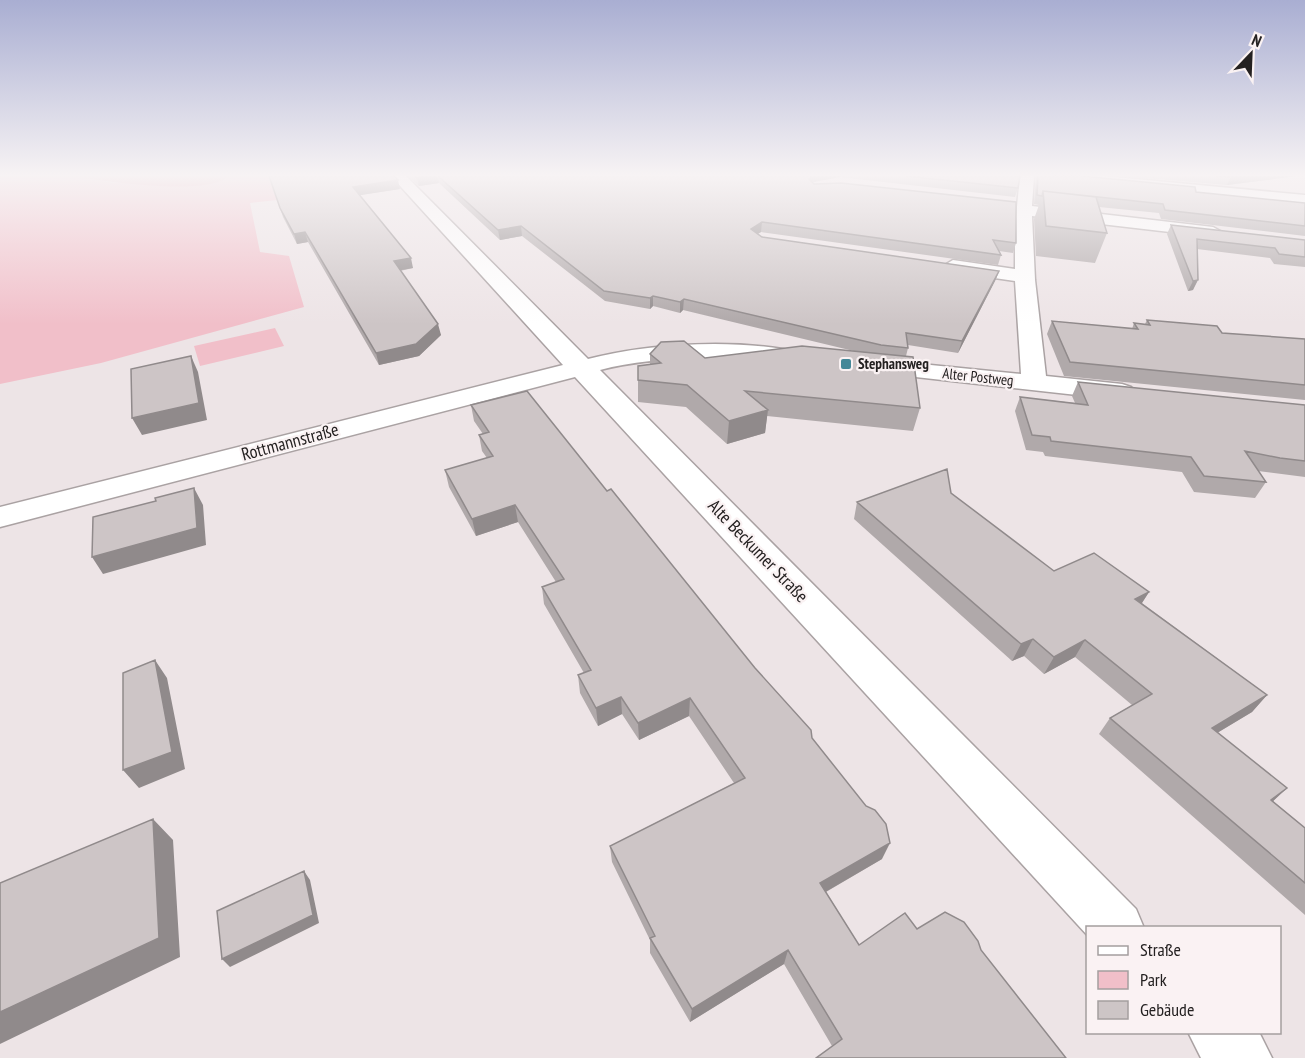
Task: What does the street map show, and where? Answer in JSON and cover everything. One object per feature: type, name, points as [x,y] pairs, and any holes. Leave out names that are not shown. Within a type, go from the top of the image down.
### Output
[{"type":"street","name":"Alte Beckumer Straße","points":[[445,225],[1116,926]]},
{"type":"street","points":[[1021,225],[1034,383]]},
{"type":"street","points":[[1164,225],[1235,235]]},
{"type":"street","points":[[931,263],[1025,277]]},
{"type":"street","points":[[580,366],[623,357],[681,351],[740,352],[811,360]]},
{"type":"street","name":"Alter Postweg","points":[[846,364],[1152,395]]},
{"type":"street","name":"Rottmannstraße","points":[[0,517],[580,366]]},
{"type":"street","points":[[1219,1034],[1242,1058]]},
{"type":"green space","points":[[0,225],[255,225],[260,252],[289,256],[304,307],[101,363],[0,384]]},
{"type":"green space","points":[[275,328],[284,346],[200,366],[194,346]]},
{"type":"building","points":[[289,225],[384,225],[411,258],[394,261],[438,324],[416,344],[376,353],[305,232],[294,234]]},
{"type":"building","points":[[493,225],[757,225],[751,229],[762,237],[999,271],[962,341],[906,333],[908,348],[881,345],[684,299],[680,302],[653,296],[650,298],[604,291],[521,226],[498,230]]},
{"type":"building","points":[[786,225],[1016,225],[1016,243],[993,240],[1001,255]]},
{"type":"building","points":[[1105,225],[1107,233],[1046,226]]},
{"type":"building","points":[[1171,225],[1305,240],[1305,257],[1279,254],[1275,248],[1197,239],[1198,280],[1193,281]]},
{"type":"building","points":[[1147,320],[1217,326],[1222,333],[1305,339],[1305,385],[1070,362],[1052,321],[1138,329],[1134,323],[1150,325]]},
{"type":"building","points":[[684,341],[705,358],[802,346],[913,357],[920,408],[745,391],[768,410],[729,421],[687,385],[638,380],[638,366],[661,363],[650,354],[661,342]]},
{"type":"building","points":[[191,356],[199,403],[132,418],[131,369]]},
{"type":"building","points":[[1078,382],[1305,405],[1305,461],[1245,451],[1266,482],[1204,476],[1191,457],[1051,441],[1050,437],[1032,435],[1020,397],[1088,405]]},
{"type":"building","points":[[527,391],[607,491],[611,489],[755,668],[811,730],[812,738],[866,806],[875,810],[886,824],[890,843],[820,883],[859,945],[905,913],[917,929],[945,912],[964,922],[978,941],[981,950],[1066,1058],[816,1058],[842,1039],[788,950],[692,1009],[650,938],[655,936],[610,846],[745,778],[690,698],[638,723],[621,697],[596,708],[578,675],[591,670],[542,587],[564,579],[515,505],[472,519],[445,470],[493,456],[479,435],[489,432],[471,405]]},
{"type":"building","points":[[947,469],[951,493],[1054,571],[1094,553],[1149,592],[1135,599],[1267,695],[1212,728],[1287,788],[1271,800],[1305,828],[1305,883],[1110,718],[1152,694],[1085,640],[1054,657],[1033,639],[1021,644],[857,502]]},
{"type":"building","points":[[194,488],[197,528],[92,557],[93,517],[156,501],[155,498]]},
{"type":"building","points":[[155,660],[172,752],[123,770],[123,673]]},
{"type":"building","points":[[153,819],[159,938],[0,1012],[0,883]]},
{"type":"building","points":[[304,871],[313,915],[222,959],[217,911]]},
{"type":"place","name":"Stephansweg","points":[[846,364]]}]
